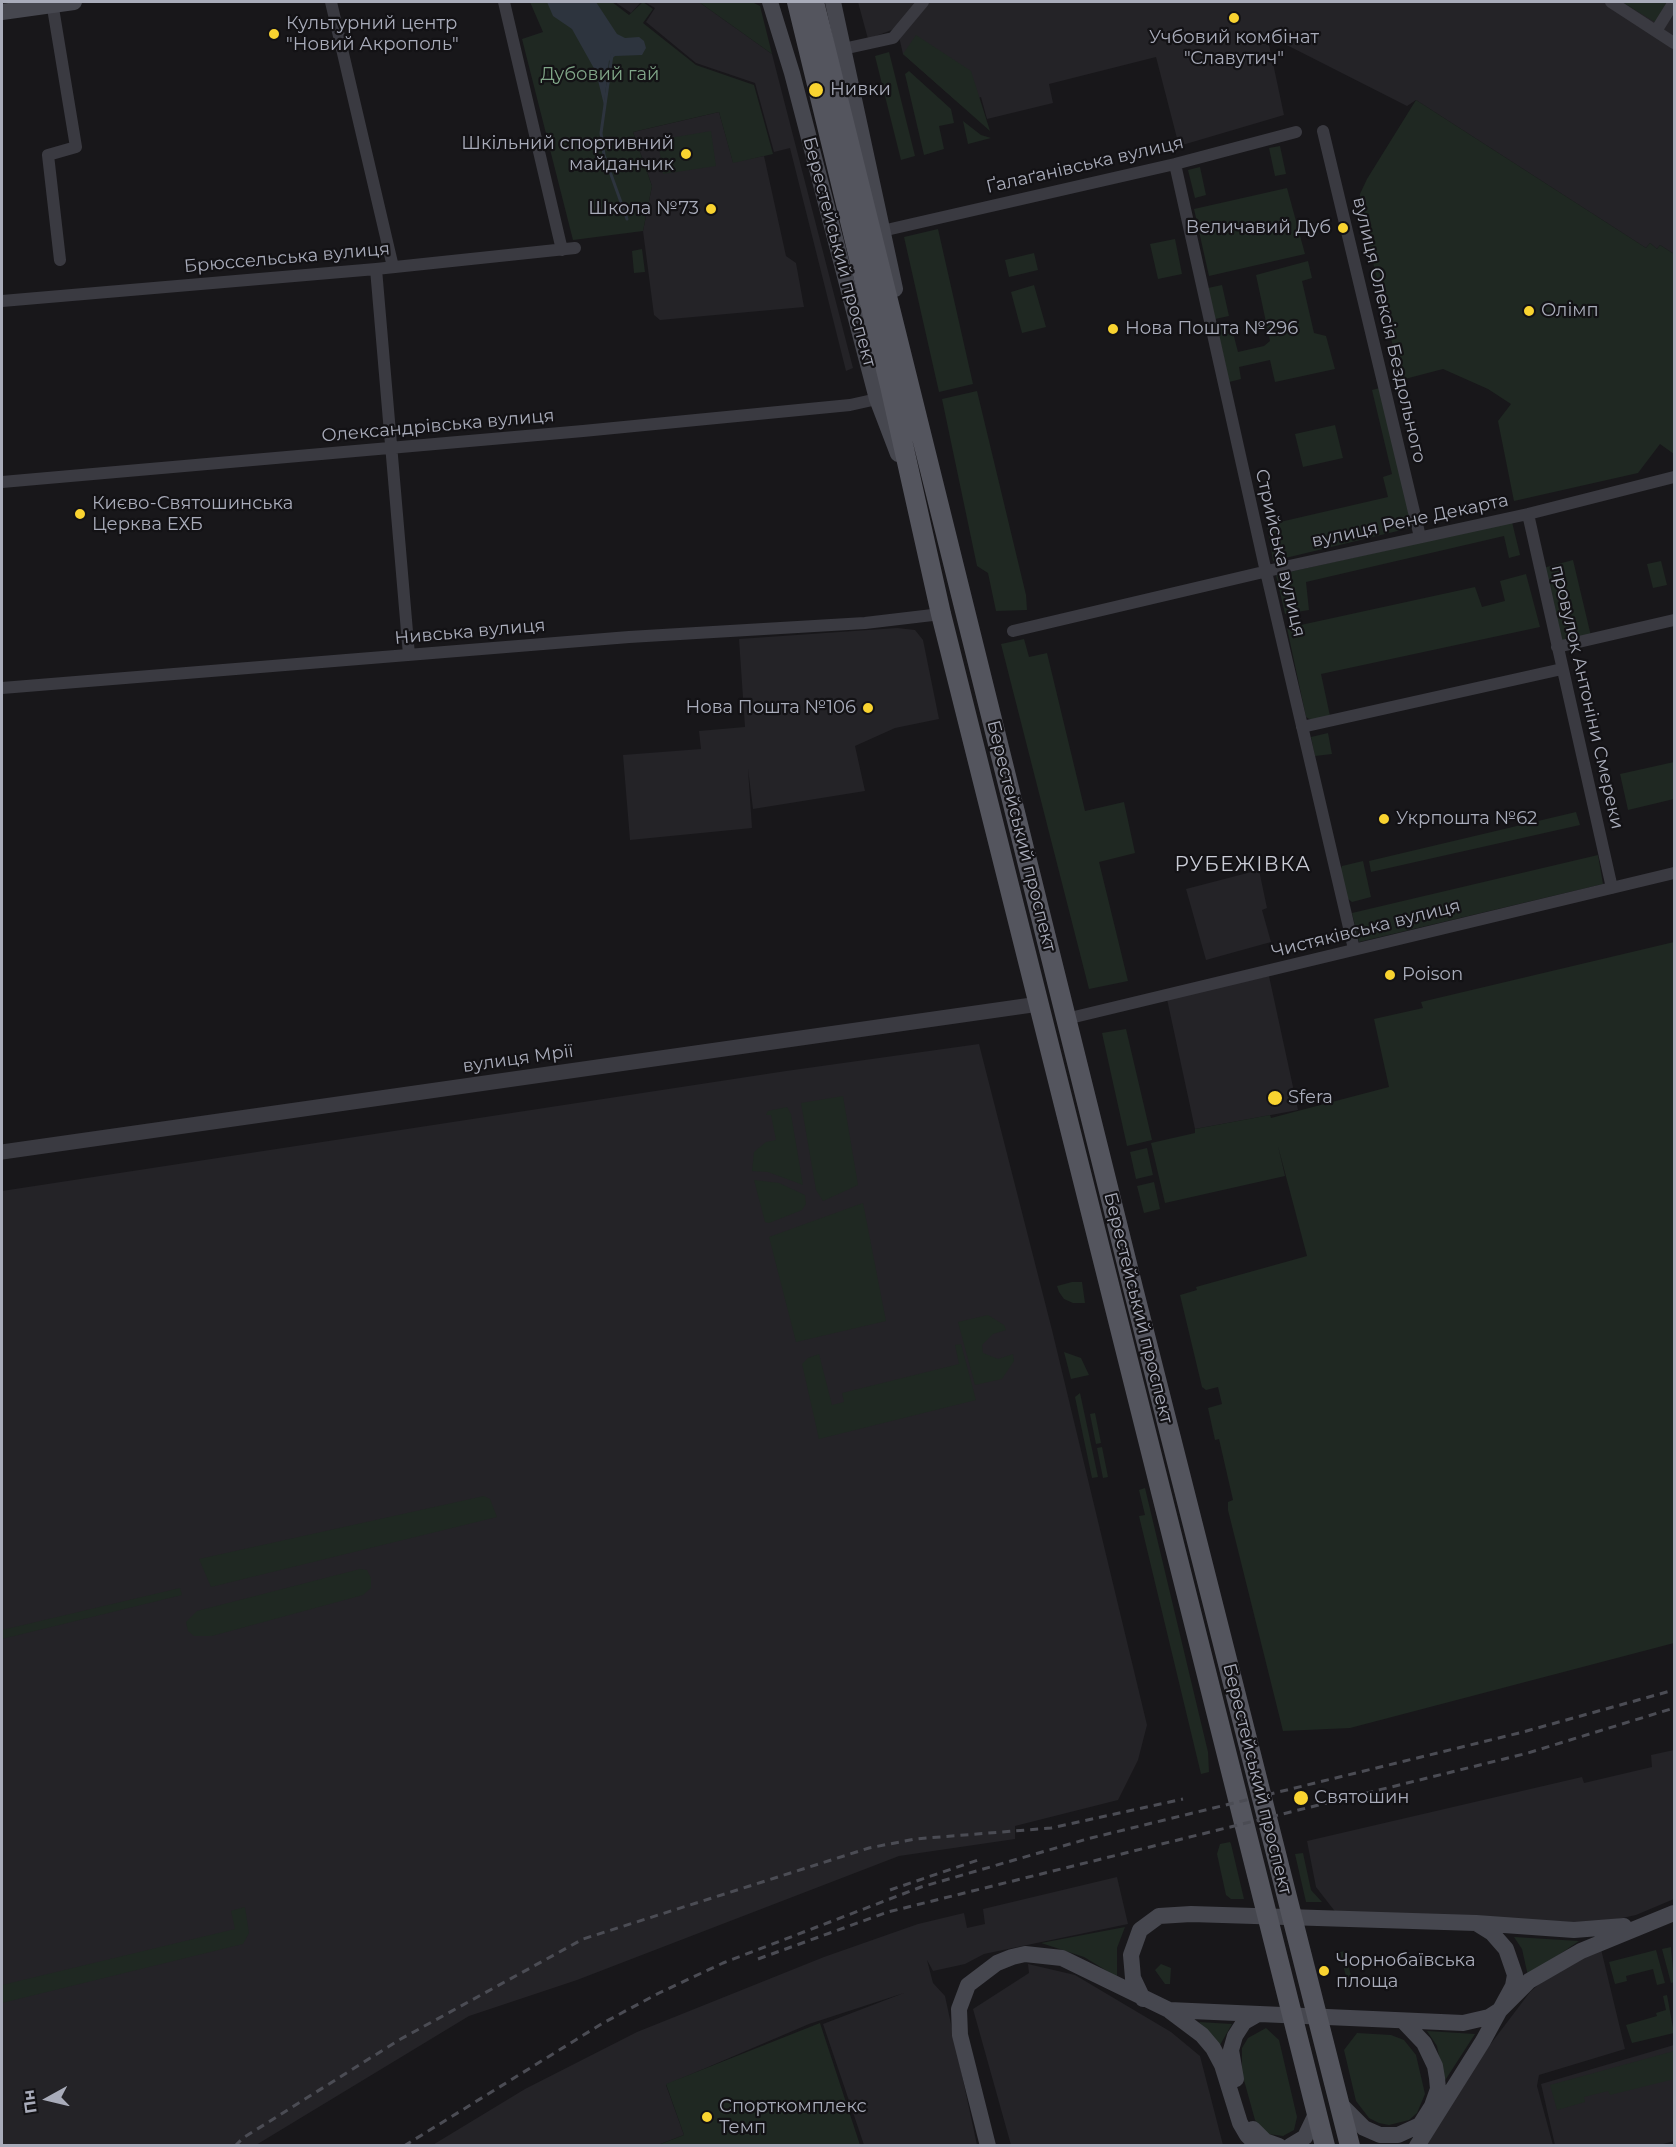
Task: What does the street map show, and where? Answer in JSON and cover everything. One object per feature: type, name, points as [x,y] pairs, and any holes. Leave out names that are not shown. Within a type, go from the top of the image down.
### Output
[{"type":"main road","points":[[2,12],[52,3],[74,2]]},
{"type":"main road","name":"Берестейський проспект","points":[[797,2],[891,388],[941,614],[1325,2145]]},
{"type":"main road","points":[[817,10],[828,2]]},
{"type":"main road","name":"Берестейський проспект","points":[[833,2],[838,50],[920,399],[932,469],[1066,1019],[1350,2145]]},
{"type":"main road","points":[[773,9],[781,23],[794,27]]},
{"type":"main road","name":"Берестейський проспект","points":[[773,9],[891,388],[932,469]]},
{"type":"main road","name":"Берестейський проспект","points":[[817,10],[891,388]]},
{"type":"main road","points":[[792,73],[800,51]]},
{"type":"main road","points":[[1143,1999],[1133,1978],[1131,1955],[1140,1930],[1159,1916],[1191,1914],[1476,1923],[1574,1930],[1599,1929],[1674,1918]]},
{"type":"main road","points":[[1169,2010],[1463,2024],[1489,2018],[1529,1981],[1544,1971],[1601,1941],[1652,1922]]},
{"type":"main road","points":[[1417,2145],[1514,1986],[1515,1975],[1511,1958],[1500,1940],[1476,1923]]},
{"type":"main road","points":[[988,2145],[960,2035],[958,2010],[968,1985],[997,1963],[1025,1954],[1044,1954],[1084,1966],[1143,1999],[1169,2010],[1202,2035],[1213,2048],[1222,2065],[1240,2123],[1247,2135],[1258,2145]]},
{"type":"main road","points":[[1258,2014],[1244,2022],[1235,2036],[1231,2050],[1232,2065],[1247,2120],[1256,2133],[1279,2145]]},
{"type":"main road","points":[[1338,2101],[1354,2120],[1380,2135],[1398,2134],[1420,2125],[1432,2106],[1438,2089],[1437,2078],[1427,2049],[1404,2022]]},
{"type":"main road","points":[[1290,2145],[1305,2137],[1317,2112]]},
{"type":"street","points":[[332,2],[393,267]]},
{"type":"street","name":"Брюссельська вулиця","points":[[2,301],[376,269],[568,249],[504,2]]},
{"type":"street","points":[[838,50],[893,38],[923,2]]},
{"type":"street","points":[[1611,2],[1674,43]]},
{"type":"street","points":[[1656,31],[1674,2]]},
{"type":"street","points":[[52,3],[76,147],[48,155],[60,260]]},
{"type":"street","name":"вулиця Олексія Бездольного","points":[[1323,131],[1420,537]]},
{"type":"street","name":"Ґалаґанівська вулиця","points":[[882,231],[1175,164],[1296,132]]},
{"type":"street","name":"Стрийська вулиця","points":[[1175,164],[1354,949]]},
{"type":"street","points":[[376,269],[409,655]]},
{"type":"street","name":"Олександрівська вулиця","points":[[2,482],[390,449],[850,405],[891,388]]},
{"type":"street","name":"вулиця Рене Декарта","points":[[1013,631],[1266,571],[1528,514],[1674,477]]},
{"type":"street","name":"провулок Антоніни Смереки","points":[[1528,514],[1612,888]]},
{"type":"street","name":"Нивська вулиця","points":[[2,688],[648,636],[865,623],[941,614]]},
{"type":"street","points":[[1557,647],[1674,620]]},
{"type":"street","points":[[1302,727],[1562,669]]},
{"type":"street","name":"Чистяківська вулиця","points":[[1066,1019],[1674,873]]},
{"type":"street","name":"вулиця Мрії","points":[[2,1152],[1039,1004]]},
{"type":"shaded area","points":[[547,2],[596,2],[617,34],[625,38],[639,37],[644,41],[646,48],[642,55],[615,56],[609,61],[604,105],[596,72],[572,29],[553,16]]},
{"type":"shaded area","points":[[615,2],[641,2],[631,13]]},
{"type":"shaded area","points":[[645,2],[699,2],[772,54],[853,368],[846,371],[790,148],[774,152],[755,83],[696,63],[646,22],[655,8]]},
{"type":"shaded area","points":[[858,2],[1674,2],[1674,254],[1660,245],[1657,249],[1650,243],[1646,248],[1416,100],[1407,106],[1267,35],[1284,115],[1179,146],[1156,57],[1049,84],[1053,103],[987,119],[981,97],[961,105],[903,54],[897,28],[868,39]]},
{"type":"shaded area","name":"Школа №73","points":[[719,112],[733,162],[764,156],[786,256],[796,263],[804,307],[660,320],[654,315],[643,231],[652,186],[633,132]]},
{"type":"shaded area","points":[[897,628],[915,630],[923,640],[939,719],[895,728],[855,746],[865,791],[753,809],[748,769],[752,828],[630,840],[623,755],[701,749],[699,731],[745,727],[739,639]]},
{"type":"shaded area","points":[[1259,870],[1267,908],[1262,910],[1271,942],[1206,960],[1186,889]]},
{"type":"shaded area","points":[[1269,976],[1298,1110],[1195,1129],[1167,999]]},
{"type":"shaded area","points":[[979,1044],[1052,1330],[1147,1725],[1138,1760],[1118,1800],[1015,1826],[1015,1839],[899,1856],[577,1980],[469,2016],[256,2145],[2,2146],[2,1191],[786,1071]]},
{"type":"shaded area","points":[[1674,1750],[1674,1899],[1636,1915],[1599,1923],[1337,1914],[1316,1887],[1307,1841],[1582,1777],[1584,1783],[1652,1767],[1651,1755]]},
{"type":"shaded area","points":[[1117,1877],[1128,1924],[984,1954],[965,1964],[933,1971],[927,1960],[933,1983],[945,1996],[977,2145],[864,2145],[823,2024],[904,1993],[809,2024],[666,2085],[684,2135],[658,2145],[431,2146],[525,2089],[637,2032],[824,1957],[918,1924],[964,1913],[967,1928],[985,1924],[983,1909]]},
{"type":"shaded area","points":[[1601,1949],[1625,2049],[1539,2075],[1537,2086],[1553,2145],[1422,2146],[1483,2054],[1530,1992],[1547,1977]]},
{"type":"shaded area","points":[[1028,1964],[1075,1975],[1171,2032],[1200,2056],[1223,2145],[1011,2145],[973,2009],[1029,1973]]},
{"type":"shaded area","points":[[1674,2045],[1674,2141],[1656,2146],[1555,2145],[1541,2084]]},
{"type":"green space","name":"Дубовий гай","points":[[530,2],[612,2],[629,15],[643,2],[653,9],[643,23],[696,65],[754,85],[773,154],[733,163],[719,112],[633,132],[652,186],[643,231],[573,240],[522,39],[543,32]]},
{"type":"green space","points":[[699,2],[752,2],[760,6],[772,54]]},
{"type":"green space","points":[[1622,2],[1667,2],[1655,22]]},
{"type":"green space","points":[[916,35],[971,71],[990,131],[903,54]]},
{"type":"green space","points":[[889,52],[915,156],[901,160],[875,56]]},
{"type":"green space","points":[[909,71],[951,109],[954,123],[939,126],[944,149],[924,155],[905,74]]},
{"type":"green space","name":"Олімп","points":[[1416,100],[1646,248],[1650,243],[1657,249],[1660,245],[1674,254],[1674,454],[1660,444],[1638,473],[1514,501],[1498,421],[1511,404],[1488,389],[1443,369],[1401,380],[1360,208],[1360,194]]},
{"type":"green space","points":[[963,121],[981,135],[991,138],[968,144]]},
{"type":"green space","points":[[711,131],[716,166],[663,174],[658,140]]},
{"type":"green space","points":[[1280,146],[1286,174],[1275,176],[1269,148]]},
{"type":"green space","points":[[1200,167],[1206,195],[1195,198],[1188,170]]},
{"type":"green space","points":[[1287,188],[1305,254],[1209,276],[1194,209]]},
{"type":"green space","points":[[938,229],[973,384],[939,392],[904,237]]},
{"type":"green space","points":[[1175,239],[1182,274],[1158,279],[1150,244]]},
{"type":"green space","points":[[642,249],[645,272],[634,273],[632,251]]},
{"type":"green space","points":[[1034,253],[1038,270],[1009,277],[1005,260]]},
{"type":"green space","points":[[1308,261],[1312,278],[1302,281],[1314,333],[1326,336],[1335,369],[1275,382],[1270,360],[1239,367],[1241,379],[1229,382],[1217,327],[1231,325],[1238,352],[1264,346],[1270,341],[1256,275]]},
{"type":"green space","points":[[1034,285],[1046,327],[1022,333],[1011,292]]},
{"type":"green space","points":[[1222,285],[1229,316],[1215,319],[1208,288]]},
{"type":"green space","points":[[1380,388],[1412,525],[1410,528],[1273,561],[1267,525],[1388,497],[1383,477],[1392,474],[1372,390]]},
{"type":"green space","points":[[977,391],[1026,595],[1027,610],[996,611],[988,573],[977,566],[942,399]]},
{"type":"green space","points":[[1335,425],[1343,458],[1303,467],[1295,434]]},
{"type":"green space","points":[[1512,522],[1520,555],[1509,558],[1504,536],[1306,582],[1309,610],[1285,614],[1276,575]]},
{"type":"green space","points":[[1573,560],[1591,636],[1560,643],[1543,568]]},
{"type":"green space","points":[[1661,561],[1667,585],[1653,588],[1647,564]]},
{"type":"green space","points":[[1526,574],[1540,627],[1321,674],[1330,716],[1311,720],[1306,717],[1287,628],[1475,587],[1482,607],[1505,601],[1500,581]]},
{"type":"green space","points":[[1024,639],[1029,657],[1047,653],[1085,811],[1124,802],[1135,853],[1099,862],[1128,981],[1089,989],[1001,644]]},
{"type":"green space","points":[[1328,733],[1332,754],[1315,756],[1311,737]]},
{"type":"green space","points":[[1674,762],[1674,799],[1628,810],[1620,774]]},
{"type":"green space","points":[[1576,812],[1580,825],[1371,872],[1369,861]]},
{"type":"green space","points":[[1598,855],[1603,884],[1359,942],[1352,913]]},
{"type":"green space","points":[[1363,861],[1371,897],[1352,902],[1347,898],[1340,871],[1342,866]]},
{"type":"green space","points":[[1674,942],[1674,1643],[1350,1728],[1283,1731],[1228,1510],[1228,1502],[1233,1500],[1219,1439],[1215,1440],[1208,1408],[1222,1404],[1218,1387],[1206,1390],[1202,1387],[1180,1295],[1197,1290],[1196,1287],[1307,1256],[1278,1146],[1285,1176],[1165,1203],[1151,1143],[1195,1133],[1195,1129],[1270,1115],[1271,1118],[1389,1087],[1374,1019],[1423,1008],[1421,1002]]},
{"type":"green space","points":[[1126,1029],[1152,1140],[1127,1146],[1102,1033]]},
{"type":"green space","points":[[843,1096],[858,1185],[823,1201],[816,1190],[801,1103]]},
{"type":"green space","points":[[787,1107],[791,1114],[803,1185],[768,1172],[752,1171],[754,1152],[766,1142],[776,1140],[771,1115],[766,1115],[768,1111]]},
{"type":"green space","points":[[1147,1148],[1153,1175],[1136,1179],[1130,1152]]},
{"type":"green space","points":[[754,1180],[779,1183],[805,1195],[806,1204],[802,1210],[769,1223],[765,1222]]},
{"type":"green space","points":[[1154,1182],[1160,1209],[1144,1213],[1137,1186]]},
{"type":"green space","points":[[863,1203],[886,1321],[796,1342],[769,1237]]},
{"type":"green space","points":[[1082,1282],[1085,1303],[1073,1303],[1064,1299],[1059,1292],[1057,1286]]},
{"type":"green space","points":[[988,1315],[1004,1325],[1006,1330],[993,1334],[982,1345],[983,1353],[998,1359],[1013,1354],[1014,1361],[1002,1379],[975,1385],[958,1322]]},
{"type":"green space","points":[[961,1344],[976,1400],[819,1439],[802,1364],[808,1358],[819,1354],[832,1405],[844,1402],[842,1393],[959,1364],[955,1345]]},
{"type":"green space","points":[[1064,1352],[1081,1358],[1089,1375],[1071,1379]]},
{"type":"green space","points":[[1080,1393],[1098,1477],[1092,1478],[1075,1397]]},
{"type":"green space","points":[[1095,1413],[1101,1443],[1096,1444],[1090,1414]]},
{"type":"green space","points":[[1102,1447],[1108,1477],[1103,1478],[1097,1448]]},
{"type":"green space","points":[[1145,1488],[1208,1752],[1209,1772],[1201,1774],[1139,1516],[1145,1515],[1139,1490]]},
{"type":"green space","points":[[484,1496],[490,1499],[497,1517],[211,1587],[199,1559]]},
{"type":"green space","points":[[360,1569],[367,1570],[371,1578],[371,1588],[363,1595],[212,1636],[194,1636],[188,1631],[186,1622],[197,1611]]},
{"type":"green space","points":[[180,1588],[182,1595],[2,1639],[2,1630]]},
{"type":"green space","points":[[1230,1842],[1244,1899],[1231,1899],[1226,1895],[1217,1854],[1220,1844]]},
{"type":"green space","points":[[1303,1853],[1311,1890],[1322,1902],[1306,1902],[1295,1854]]},
{"type":"green space","points":[[245,1907],[249,1933],[243,1944],[2,2003],[2,1985],[235,1929],[231,1911]]},
{"type":"green space","points":[[1125,1927],[1117,1948],[1117,1977],[1084,1957],[1041,1943]]},
{"type":"green space","points":[[1514,1937],[1579,1941],[1528,1976],[1522,1949]]},
{"type":"green space","points":[[1671,1947],[1674,1982],[1671,1983],[1662,1949]]},
{"type":"green space","points":[[1656,1950],[1665,1983],[1657,1985],[1653,1969],[1626,1976],[1627,1981],[1615,1984],[1609,1962]]},
{"type":"green space","points":[[1345,1951],[1353,1984],[1348,1985],[1340,1952]]},
{"type":"green space","points":[[1161,1964],[1171,1968],[1170,1984],[1165,1984],[1155,1970]]},
{"type":"green space","points":[[1667,1995],[1674,2033],[1632,2043],[1626,2025],[1657,2016],[1656,2013],[1666,2010],[1663,1996]]},
{"type":"green space","points":[[1199,2022],[1232,2024],[1220,2045]]},
{"type":"green space","points":[[820,2023],[860,2145],[658,2145],[684,2135],[666,2084]]},
{"type":"green space","points":[[1266,2028],[1279,2040],[1297,2117],[1294,2130],[1283,2136],[1268,2134],[1255,2120],[1242,2073],[1242,2048],[1248,2038]]},
{"type":"green space","points":[[1427,2031],[1475,2034],[1444,2082],[1437,2046]]},
{"type":"green space","points":[[1357,2033],[1391,2035],[1404,2040],[1416,2055],[1425,2094],[1417,2113],[1409,2120],[1389,2125],[1379,2123],[1369,2118],[1356,2101],[1344,2050]]},
{"type":"green space","points":[[1674,2051],[1674,2079],[1610,2095],[1608,2091],[1584,2097],[1585,2102],[1557,2110],[1550,2085]]},
{"type":"waterway","points":[[612,55],[601,133],[604,155],[627,219]]},
{"type":"railway","points":[[404,2146],[603,2023],[659,1993],[723,1963],[921,1887],[1087,1839],[1523,1732],[1674,1690]]},
{"type":"railway","points":[[758,1959],[888,1912],[1528,1753],[1674,1708]]},
{"type":"railway","points":[[235,2146],[243,2138],[399,2040],[583,1939],[869,1848],[915,1839],[1051,1828],[1183,1799]]},
{"type":"railway","points":[[890,1890],[978,1860]]},
{"type":"place","name":"Учбовий комбінат \"Славутич\"","points":[[1234,18]]},
{"type":"place","name":"Культурний центр \"Новий Акрополь\"","points":[[274,34]]},
{"type":"place","name":"Нивки","points":[[816,90]]},
{"type":"place","name":"Шкільний спортивний майданчик","points":[[686,154]]},
{"type":"place","name":"Школа №73","points":[[711,209]]},
{"type":"place","name":"Величавий Дуб","points":[[1343,228]]},
{"type":"place","name":"Олімп","points":[[1529,311]]},
{"type":"place","name":"Нова Пошта №296","points":[[1113,329]]},
{"type":"place","name":"Києво-Святошинська Церква ЕХБ","points":[[80,514]]},
{"type":"place","name":"Нова Пошта №106","points":[[868,708]]},
{"type":"place","name":"Укрпошта №62","points":[[1384,819]]},
{"type":"place","name":"Poison","points":[[1390,975]]},
{"type":"place","name":"Sfera","points":[[1275,1098]]},
{"type":"place","name":"Святошин","points":[[1301,1798]]},
{"type":"place","name":"Чорнобаївська площа","points":[[1324,1971]]},
{"type":"place","name":"Спорткомплекс Темп","points":[[707,2117]]},
{"type":"district","name":"РУБЕЖІВКА","points":[[1243,865]]}]
